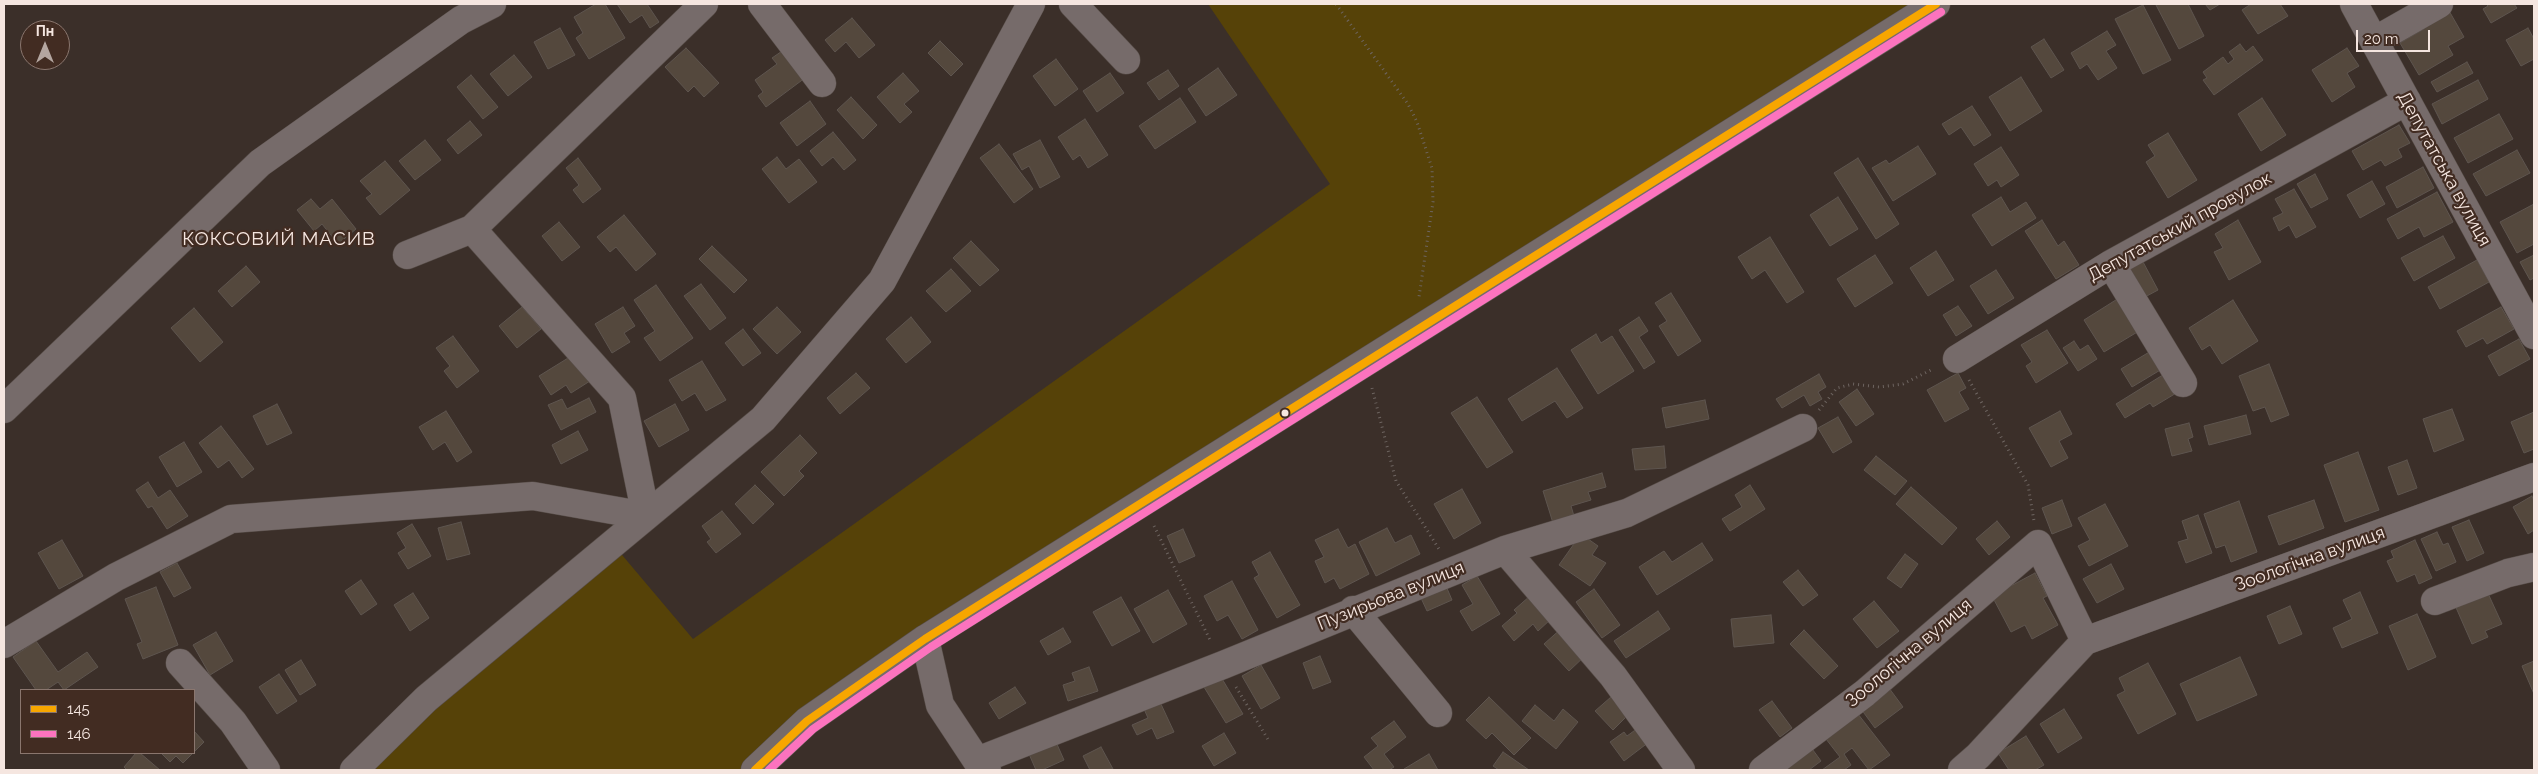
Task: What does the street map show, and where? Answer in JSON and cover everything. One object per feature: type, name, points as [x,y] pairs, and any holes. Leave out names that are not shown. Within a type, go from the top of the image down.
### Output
[{"type":"street","points":[[4,409],[260,163],[460,20],[492,4]]},
{"type":"street","points":[[407,256],[472,230],[704,4]]},
{"type":"street","points":[[762,4],[822,83]]},
{"type":"street","points":[[354,770],[426,699],[763,419],[882,281],[1031,4]]},
{"type":"street","points":[[1073,4],[1126,60]]},
{"type":"street","points":[[755,770],[807,721],[925,639],[1143,504],[1936,4]]},
{"type":"street","name":"Депутатська вулиця","points":[[2354,4],[2534,335]]},
{"type":"street","points":[[2374,41],[2440,4]]},
{"type":"street","name":"Депутатський провулок","points":[[1957,359],[2111,264],[2407,101]]},
{"type":"street","points":[[472,230],[622,398],[646,516]]},
{"type":"street","points":[[2111,264],[2182,383]]},
{"type":"street","name":"Пузирьова вулиця","points":[[982,766],[1353,610],[1505,550],[1627,513],[1803,428]]},
{"type":"street","name":"Зоологічна вулиця","points":[[1975,766],[2085,640],[2534,477]]},
{"type":"street","points":[[4,644],[116,577],[231,519],[533,496],[646,516]]},
{"type":"street","points":[[2038,544],[2085,640]]},
{"type":"street","name":"Зоологічна вулиця","points":[[1764,770],[1865,693],[2038,544]]},
{"type":"street","points":[[1505,550],[1613,676],[1681,770]]},
{"type":"street","points":[[2436,601],[2508,573],[2534,567]]},
{"type":"street","points":[[1353,610],[1438,713]]},
{"type":"street","points":[[925,639],[940,705],[982,766]]},
{"type":"street","points":[[180,663],[233,722],[266,770]]},
{"type":"path","points":[[1336,4],[1408,104],[1417,122],[1432,168],[1433,202],[1413,332]]},
{"type":"path","points":[[1803,428],[1837,388],[1853,384],[1879,387],[1904,384],[1957,359],[2028,485],[2038,544]]},
{"type":"path","points":[[1366,362],[1396,481],[1452,571]]},
{"type":"path","points":[[1143,504],[1223,665],[1269,741]]},
{"type":"shaded area","points":[[1208,4],[1936,4],[1285,413],[755,770],[363,770],[617,549],[693,639],[1330,184]]},
{"type":"building","points":[[596,4],[605,4],[625,38],[589,59],[576,38],[583,33],[574,17]]},
{"type":"building","points":[[617,4],[647,4],[659,22],[650,28],[642,15],[630,23]]},
{"type":"building","points":[[2188,4],[2204,36],[2179,49],[2156,5]]},
{"type":"building","points":[[2205,4],[2220,4],[2210,10]]},
{"type":"building","points":[[2251,4],[2280,4],[2288,16],[2258,34],[2242,10]]},
{"type":"building","points":[[2486,4],[2514,4],[2517,8],[2491,23],[2483,9],[2488,6]]},
{"type":"building","points":[[2143,5],[2171,60],[2143,74],[2115,19]]},
{"type":"building","points":[[2448,9],[2464,37],[2448,46],[2453,55],[2419,75],[2400,43],[2424,29],[2422,24]]},
{"type":"building","points":[[852,18],[875,45],[859,58],[846,42],[835,52],[825,40]]},
{"type":"building","points":[[560,28],[575,55],[548,69],[534,42]]},
{"type":"building","points":[[2528,28],[2534,39],[2534,59],[2521,66],[2506,40]]},
{"type":"building","points":[[2107,31],[2116,45],[2106,51],[2117,68],[2098,80],[2087,64],[2080,69],[2071,53]]},
{"type":"building","points":[[2044,39],[2064,70],[2051,78],[2031,47]]},
{"type":"building","points":[[940,41],[963,64],[951,76],[928,53]]},
{"type":"building","points":[[2240,44],[2246,52],[2253,46],[2263,60],[2214,95],[2203,80],[2207,78],[2203,72],[2223,57],[2228,64],[2234,59],[2229,52]]},
{"type":"building","points":[[788,47],[809,75],[766,107],[758,96],[763,92],[755,80],[777,64],[772,58]]},
{"type":"building","points":[[686,48],[719,83],[704,97],[694,86],[688,92],[665,67]]},
{"type":"building","points":[[2347,48],[2359,66],[2347,73],[2355,87],[2332,102],[2312,70]]},
{"type":"building","points":[[514,55],[532,77],[508,96],[490,74]]},
{"type":"building","points":[[1056,59],[1078,89],[1055,106],[1033,76]]},
{"type":"building","points":[[2467,62],[2473,73],[2437,92],[2431,82]]},
{"type":"building","points":[[1218,68],[1237,95],[1206,116],[1188,89]]},
{"type":"building","points":[[1168,70],[1179,86],[1159,100],[1147,83]]},
{"type":"building","points":[[903,73],[919,91],[904,104],[912,112],[900,123],[877,97]]},
{"type":"building","points":[[1110,73],[1124,93],[1097,112],[1083,91]]},
{"type":"building","points":[[471,75],[498,107],[483,119],[457,87]]},
{"type":"building","points":[[2021,77],[2042,111],[2010,131],[1989,97]]},
{"type":"building","points":[[2478,80],[2488,99],[2442,124],[2432,104]]},
{"type":"building","points":[[851,97],[877,125],[863,139],[837,110]]},
{"type":"building","points":[[1180,98],[1196,122],[1155,149],[1139,126]]},
{"type":"building","points":[[2262,98],[2286,135],[2261,151],[2238,114]]},
{"type":"building","points":[[810,101],[826,124],[797,146],[780,123]]},
{"type":"building","points":[[1972,106],[1991,135],[1974,146],[1961,127],[1949,135],[1942,124]]},
{"type":"building","points":[[2499,114],[2513,139],[2468,163],[2454,138]]},
{"type":"building","points":[[1085,119],[1108,155],[1088,168],[1080,155],[1073,160],[1058,137]]},
{"type":"building","points":[[470,121],[482,135],[458,154],[447,140]]},
{"type":"building","points":[[2399,125],[2410,143],[2398,149],[2402,157],[2385,166],[2381,160],[2363,170],[2352,151]]},
{"type":"building","points":[[833,132],[856,160],[844,170],[833,157],[822,166],[810,151]]},
{"type":"building","points":[[2168,133],[2197,180],[2168,198],[2146,162],[2155,156],[2148,145]]},
{"type":"building","points":[[425,140],[441,160],[415,180],[399,161]]},
{"type":"building","points":[[1040,140],[1060,177],[1040,188],[1029,166],[1022,170],[1013,154]]},
{"type":"building","points":[[999,144],[1033,189],[1014,203],[980,158]]},
{"type":"building","points":[[1918,146],[1936,174],[1893,201],[1872,168],[1886,160],[1889,164]]},
{"type":"building","points":[[2001,147],[2019,175],[2001,187],[1997,180],[1988,186],[1974,164]]},
{"type":"building","points":[[2517,150],[2530,173],[2486,196],[2473,174]]},
{"type":"building","points":[[777,157],[786,169],[799,159],[817,182],[789,203],[762,169]]},
{"type":"building","points":[[578,158],[601,189],[583,203],[573,190],[579,185],[566,168]]},
{"type":"building","points":[[1858,158],[1899,224],[1876,239],[1834,173]]},
{"type":"building","points":[[385,161],[410,190],[380,215],[366,198],[372,194],[360,181]]},
{"type":"building","points":[[2423,167],[2434,188],[2397,208],[2386,187]]},
{"type":"building","points":[[2315,174],[2328,199],[2311,208],[2297,184]]},
{"type":"building","points":[[2372,181],[2385,204],[2360,218],[2347,195]]},
{"type":"building","points":[[2294,189],[2316,227],[2296,238],[2289,225],[2279,231],[2273,218],[2283,213],[2275,199]]},
{"type":"building","points":[[2437,192],[2453,222],[2424,237],[2419,227],[2398,239],[2387,219]]},
{"type":"building","points":[[1838,197],[1858,229],[1830,246],[1810,215]]},
{"type":"building","points":[[2001,197],[2010,212],[2026,202],[2036,218],[1992,246],[1972,215]]},
{"type":"building","points":[[311,199],[320,209],[332,199],[356,229],[338,244],[322,224],[314,231],[297,210]]},
{"type":"building","points":[[2534,204],[2534,244],[2517,253],[2500,222]]},
{"type":"building","points":[[624,215],[656,254],[636,271],[616,247],[610,252],[597,237]]},
{"type":"building","points":[[2042,220],[2058,246],[2064,241],[2079,265],[2056,279],[2025,231]]},
{"type":"building","points":[[2238,220],[2261,262],[2229,280],[2214,252],[2223,248],[2215,234]]},
{"type":"building","points":[[559,222],[580,247],[562,261],[542,236]]},
{"type":"building","points":[[2443,236],[2455,258],[2414,281],[2401,258]]},
{"type":"building","points":[[1770,237],[1804,292],[1787,303],[1765,270],[1752,279],[1738,257]]},
{"type":"building","points":[[971,241],[999,270],[980,286],[953,258]]},
{"type":"building","points":[[712,246],[747,280],[734,293],[699,259]]},
{"type":"building","points":[[1936,251],[1954,280],[1928,296],[1910,268]]},
{"type":"building","points":[[1875,255],[1893,283],[1855,307],[1837,279]]},
{"type":"building","points":[[2534,255],[2534,278],[2530,280],[2520,262]]},
{"type":"building","points":[[2142,260],[2158,290],[2143,298],[2127,268]]},
{"type":"building","points":[[2477,260],[2489,282],[2440,309],[2428,287]]},
{"type":"building","points":[[246,266],[260,282],[232,307],[218,291]]},
{"type":"building","points":[[951,269],[971,291],[946,312],[926,291]]},
{"type":"building","points":[[1996,270],[2014,298],[1988,314],[1970,286]]},
{"type":"building","points":[[701,284],[726,318],[710,330],[684,296]]},
{"type":"building","points":[[656,285],[693,338],[660,361],[644,338],[655,331],[634,300]]},
{"type":"building","points":[[1671,293],[1701,341],[1678,356],[1659,326],[1667,321],[1655,303]]},
{"type":"building","points":[[2119,298],[2139,331],[2104,352],[2084,320]]},
{"type":"building","points":[[2233,300],[2258,341],[2222,364],[2210,345],[2202,350],[2189,328]]},
{"type":"building","points":[[1958,306],[1972,326],[1956,336],[1943,315]]},
{"type":"building","points":[[522,307],[541,329],[517,348],[499,326]]},
{"type":"building","points":[[623,307],[635,326],[624,333],[630,342],[612,353],[595,324]]},
{"type":"building","points":[[777,307],[801,332],[777,354],[753,329]]},
{"type":"building","points":[[2501,307],[2514,329],[2487,344],[2483,338],[2466,347],[2457,331]]},
{"type":"building","points":[[194,308],[223,342],[200,362],[171,328]]},
{"type":"building","points":[[911,317],[931,342],[906,363],[886,339]]},
{"type":"building","points":[[1639,317],[1648,331],[1639,337],[1655,362],[1644,369],[1619,330]]},
{"type":"building","points":[[743,329],[761,353],[743,366],[725,343]]},
{"type":"building","points":[[2047,330],[2068,363],[2036,383],[2026,366],[2032,362],[2021,345]]},
{"type":"building","points":[[1596,334],[1601,343],[1612,336],[1634,371],[1598,394],[1571,350]]},
{"type":"building","points":[[453,336],[479,371],[457,388],[444,371],[450,366],[436,348]]},
{"type":"building","points":[[2519,339],[2530,359],[2499,376],[2488,356]]},
{"type":"building","points":[[2074,341],[2080,350],[2088,345],[2097,359],[2078,371],[2063,348]]},
{"type":"building","points":[[2151,351],[2162,369],[2132,387],[2121,369]]},
{"type":"building","points":[[573,355],[590,381],[571,393],[566,385],[551,395],[539,376]]},
{"type":"building","points":[[702,361],[726,400],[706,411],[695,393],[682,401],[669,380]]},
{"type":"building","points":[[2269,364],[2289,415],[2271,422],[2265,407],[2253,411],[2239,376]]},
{"type":"building","points":[[1557,368],[1583,408],[1567,418],[1555,401],[1522,421],[1508,399]]},
{"type":"building","points":[[856,373],[870,388],[840,414],[827,398]]},
{"type":"building","points":[[1958,373],[1966,388],[1959,392],[1969,409],[1945,422],[1927,390]]},
{"type":"building","points":[[2166,373],[2178,392],[2153,407],[2150,403],[2125,418],[2116,404]]},
{"type":"building","points":[[1819,374],[1826,387],[1818,392],[1822,399],[1810,406],[1804,395],[1782,408],[1776,399]]},
{"type":"building","points":[[1857,389],[1874,414],[1856,426],[1839,402]]},
{"type":"building","points":[[1477,397],[1513,452],[1487,468],[1451,413]]},
{"type":"building","points":[[589,398],[596,412],[561,430],[548,405],[562,399],[567,409]]},
{"type":"building","points":[[1705,400],[1709,419],[1666,428],[1662,408]]},
{"type":"building","points":[[277,404],[292,433],[267,445],[253,416]]},
{"type":"building","points":[[675,404],[689,430],[659,447],[644,421]]},
{"type":"building","points":[[2452,409],[2464,440],[2434,452],[2423,419]]},
{"type":"building","points":[[446,411],[472,452],[457,462],[445,442],[433,450],[419,427]]},
{"type":"building","points":[[2060,411],[2072,434],[2059,441],[2068,458],[2051,467],[2029,428]]},
{"type":"building","points":[[2534,412],[2534,449],[2524,453],[2511,422]]},
{"type":"building","points":[[2246,415],[2251,434],[2209,445],[2204,426]]},
{"type":"building","points":[[1838,417],[1852,442],[1833,453],[1818,428]]},
{"type":"building","points":[[2189,423],[2193,437],[2188,439],[2192,451],[2172,456],[2165,429]]},
{"type":"building","points":[[221,426],[254,469],[242,478],[229,460],[218,468],[199,443]]},
{"type":"building","points":[[578,431],[588,450],[561,464],[552,445]]},
{"type":"building","points":[[800,435],[817,453],[799,471],[804,476],[784,496],[761,472]]},
{"type":"building","points":[[184,442],[202,472],[177,487],[159,457]]},
{"type":"building","points":[[1664,446],[1666,468],[1635,470],[1632,449]]},
{"type":"building","points":[[2358,452],[2379,510],[2345,522],[2324,465]]},
{"type":"building","points":[[1876,456],[1907,481],[1895,495],[1864,470]]},
{"type":"building","points":[[2407,460],[2417,488],[2398,495],[2388,467]]},
{"type":"building","points":[[1602,473],[1606,487],[1588,492],[1591,500],[1571,506],[1574,516],[1553,523],[1543,491]]},
{"type":"building","points":[[148,482],[158,498],[170,490],[188,516],[167,529],[152,506],[148,508],[136,490]]},
{"type":"building","points":[[755,485],[774,504],[753,524],[735,504]]},
{"type":"building","points":[[1750,485],[1765,509],[1730,531],[1722,519],[1742,507],[1735,495]]},
{"type":"building","points":[[1911,487],[1957,528],[1942,545],[1896,504]]},
{"type":"building","points":[[1462,489],[1481,523],[1454,539],[1434,504]]},
{"type":"building","points":[[2532,496],[2534,501],[2534,530],[2528,534],[2513,507]]},
{"type":"building","points":[[2062,500],[2072,526],[2052,534],[2042,508]]},
{"type":"building","points":[[2314,500],[2324,528],[2279,545],[2268,516]]},
{"type":"building","points":[[2239,501],[2257,552],[2231,562],[2225,545],[2216,548],[2204,514]]},
{"type":"building","points":[[2105,504],[2128,546],[2089,566],[2078,546],[2090,540],[2078,518]]},
{"type":"building","points":[[722,511],[741,534],[716,553],[707,542],[711,539],[702,526]]},
{"type":"building","points":[[2198,515],[2212,553],[2186,563],[2178,542],[2188,539],[2182,521]]},
{"type":"building","points":[[2469,520],[2484,553],[2467,561],[2452,527]]},
{"type":"building","points":[[1997,521],[2010,537],[1989,555],[1976,539]]},
{"type":"building","points":[[461,522],[470,554],[447,560],[438,528]]},
{"type":"building","points":[[412,524],[431,556],[408,569],[398,553],[406,548],[397,533]]},
{"type":"building","points":[[1387,528],[1395,543],[1411,535],[1420,554],[1376,576],[1359,542]]},
{"type":"building","points":[[1183,529],[1195,556],[1179,563],[1167,536]]},
{"type":"building","points":[[1338,529],[1348,548],[1355,544],[1369,574],[1340,589],[1334,578],[1325,583],[1315,561],[1324,557],[1315,540]]},
{"type":"building","points":[[2437,532],[2443,545],[2448,543],[2456,562],[2436,571],[2421,539]]},
{"type":"building","points":[[1581,534],[1598,546],[1592,555],[1606,563],[1590,586],[1559,565]]},
{"type":"building","points":[[62,540],[83,576],[59,589],[38,553]]},
{"type":"building","points":[[2415,540],[2432,578],[2419,584],[2415,574],[2397,582],[2387,561],[2394,558],[2391,551]]},
{"type":"building","points":[[1702,543],[1713,560],[1657,595],[1639,567],[1664,551],[1672,562]]},
{"type":"building","points":[[1270,552],[1300,605],[1277,618],[1254,578],[1259,575],[1252,562]]},
{"type":"building","points":[[1905,554],[1918,564],[1901,588],[1887,578]]},
{"type":"building","points":[[177,563],[191,588],[174,597],[160,572]]},
{"type":"building","points":[[2111,564],[2124,589],[2097,603],[2083,579]]},
{"type":"building","points":[[1798,570],[1818,595],[1803,606],[1783,582]]},
{"type":"building","points":[[2035,573],[2047,596],[2043,598],[2058,625],[2032,639],[2025,625],[2011,632],[1992,596]]},
{"type":"building","points":[[1477,576],[1500,614],[1472,631],[1460,611],[1473,604],[1462,585]]},
{"type":"building","points":[[361,580],[377,604],[361,615],[345,591]]},
{"type":"building","points":[[1232,581],[1258,630],[1242,639],[1228,615],[1217,621],[1204,596]]},
{"type":"building","points":[[1446,586],[1452,600],[1427,611],[1421,598]]},
{"type":"building","points":[[156,587],[178,645],[143,659],[137,644],[142,642],[125,599]]},
{"type":"building","points":[[1594,589],[1620,625],[1602,638],[1576,602]]},
{"type":"building","points":[[2486,589],[2502,624],[2485,631],[2488,637],[2472,644],[2454,603]]},
{"type":"building","points":[[1168,590],[1187,624],[1153,643],[1134,609]]},
{"type":"building","points":[[2360,592],[2378,633],[2342,648],[2333,628],[2352,619],[2343,600]]},
{"type":"building","points":[[413,593],[429,618],[410,631],[394,605]]},
{"type":"building","points":[[1530,596],[1551,619],[1538,631],[1533,624],[1514,641],[1502,626],[1517,613],[1514,610]]},
{"type":"building","points":[[1121,597],[1140,631],[1112,646],[1093,612]]},
{"type":"building","points":[[1874,601],[1899,631],[1877,648],[1853,619]]},
{"type":"building","points":[[2290,606],[2302,634],[2279,644],[2267,616]]},
{"type":"building","points":[[1658,611],[1670,629],[1626,658],[1614,641]]},
{"type":"building","points":[[2417,614],[2436,657],[2408,670],[2389,626]]},
{"type":"building","points":[[1771,615],[1774,643],[1734,647],[1731,619]]},
{"type":"building","points":[[1563,627],[1587,654],[1569,671],[1544,644]]},
{"type":"building","points":[[1063,628],[1071,642],[1048,655],[1040,641]]},
{"type":"building","points":[[1804,630],[1838,666],[1824,679],[1790,644]]},
{"type":"building","points":[[216,632],[233,661],[210,675],[193,645]]},
{"type":"building","points":[[36,641],[58,672],[87,652],[98,667],[65,689],[63,689],[58,682],[48,689],[35,689],[13,657]]},
{"type":"building","points":[[1320,656],[1331,682],[1313,689],[1303,663]]},
{"type":"building","points":[[2240,657],[2257,695],[2197,721],[2180,684]]},
{"type":"building","points":[[301,660],[316,685],[300,695],[285,670]]},
{"type":"building","points":[[2534,661],[2534,694],[2522,666]]},
{"type":"building","points":[[2148,663],[2176,714],[2138,734],[2117,695],[2125,691],[2119,678]]},
{"type":"building","points":[[1261,665],[1280,698],[1261,709],[1242,676]]},
{"type":"building","points":[[1089,667],[1098,691],[1068,701],[1063,685],[1075,681],[1072,673]]},
{"type":"building","points":[[279,674],[297,701],[277,714],[259,687]]},
{"type":"building","points":[[1221,677],[1243,714],[1226,723],[1204,687]]},
{"type":"building","points":[[1015,687],[1026,703],[999,719],[989,703]]},
{"type":"building","points":[[1889,688],[1903,707],[1875,728],[1861,709]]},
{"type":"building","points":[[1489,697],[1531,738],[1514,755],[1492,733],[1486,739],[1466,720]]},
{"type":"building","points":[[1611,697],[1628,715],[1613,730],[1595,711]]},
{"type":"building","points":[[1772,701],[1792,728],[1780,737],[1759,710]]},
{"type":"building","points":[[1160,702],[1174,732],[1157,739],[1152,728],[1137,735],[1132,725],[1148,718],[1144,709]]},
{"type":"building","points":[[1535,705],[1554,721],[1563,709],[1578,722],[1556,749],[1522,721]]},
{"type":"building","points":[[2064,709],[2082,738],[2058,753],[2040,724]]},
{"type":"building","points":[[1858,714],[1890,755],[1869,770],[1852,748],[1844,754],[1851,765],[1844,770],[1822,770],[1840,757],[1826,739]]},
{"type":"building","points":[[1394,721],[1406,737],[1384,754],[1394,767],[1389,770],[1374,770],[1364,757],[1378,746],[1371,738]]},
{"type":"building","points":[[1638,728],[1649,742],[1624,761],[1610,742],[1624,732],[1627,736]]},
{"type":"building","points":[[195,732],[204,742],[195,751]]},
{"type":"building","points":[[1224,733],[1236,753],[1214,766],[1202,746]]},
{"type":"building","points":[[2026,736],[2044,765],[2035,770],[2009,770],[1998,753]]},
{"type":"building","points":[[1056,742],[1064,760],[1042,770],[1036,770],[1029,754]]},
{"type":"building","points":[[1810,746],[1821,761],[1809,770],[1779,770]]},
{"type":"building","points":[[1101,747],[1113,769],[1090,770],[1083,756]]},
{"type":"building","points":[[1503,752],[1529,770],[1499,770],[1493,766]]},
{"type":"building","points":[[135,754],[141,754],[160,770],[127,770],[124,767]]},
{"type":"building","points":[[162,754],[192,754],[183,763],[176,756],[170,762]]},
{"type":"building","points":[[1429,754],[1438,770],[1404,769]]},
{"type":"transit line","name":"145","points":[[755,770],[807,721],[925,639],[1936,4]]},
{"type":"transit line","name":"146","points":[[769,770],[813,729],[931,647],[1941,12]]},
{"type":"district","name":"КОКСОВИЙ МАСИВ","points":[[279,239]]}]
